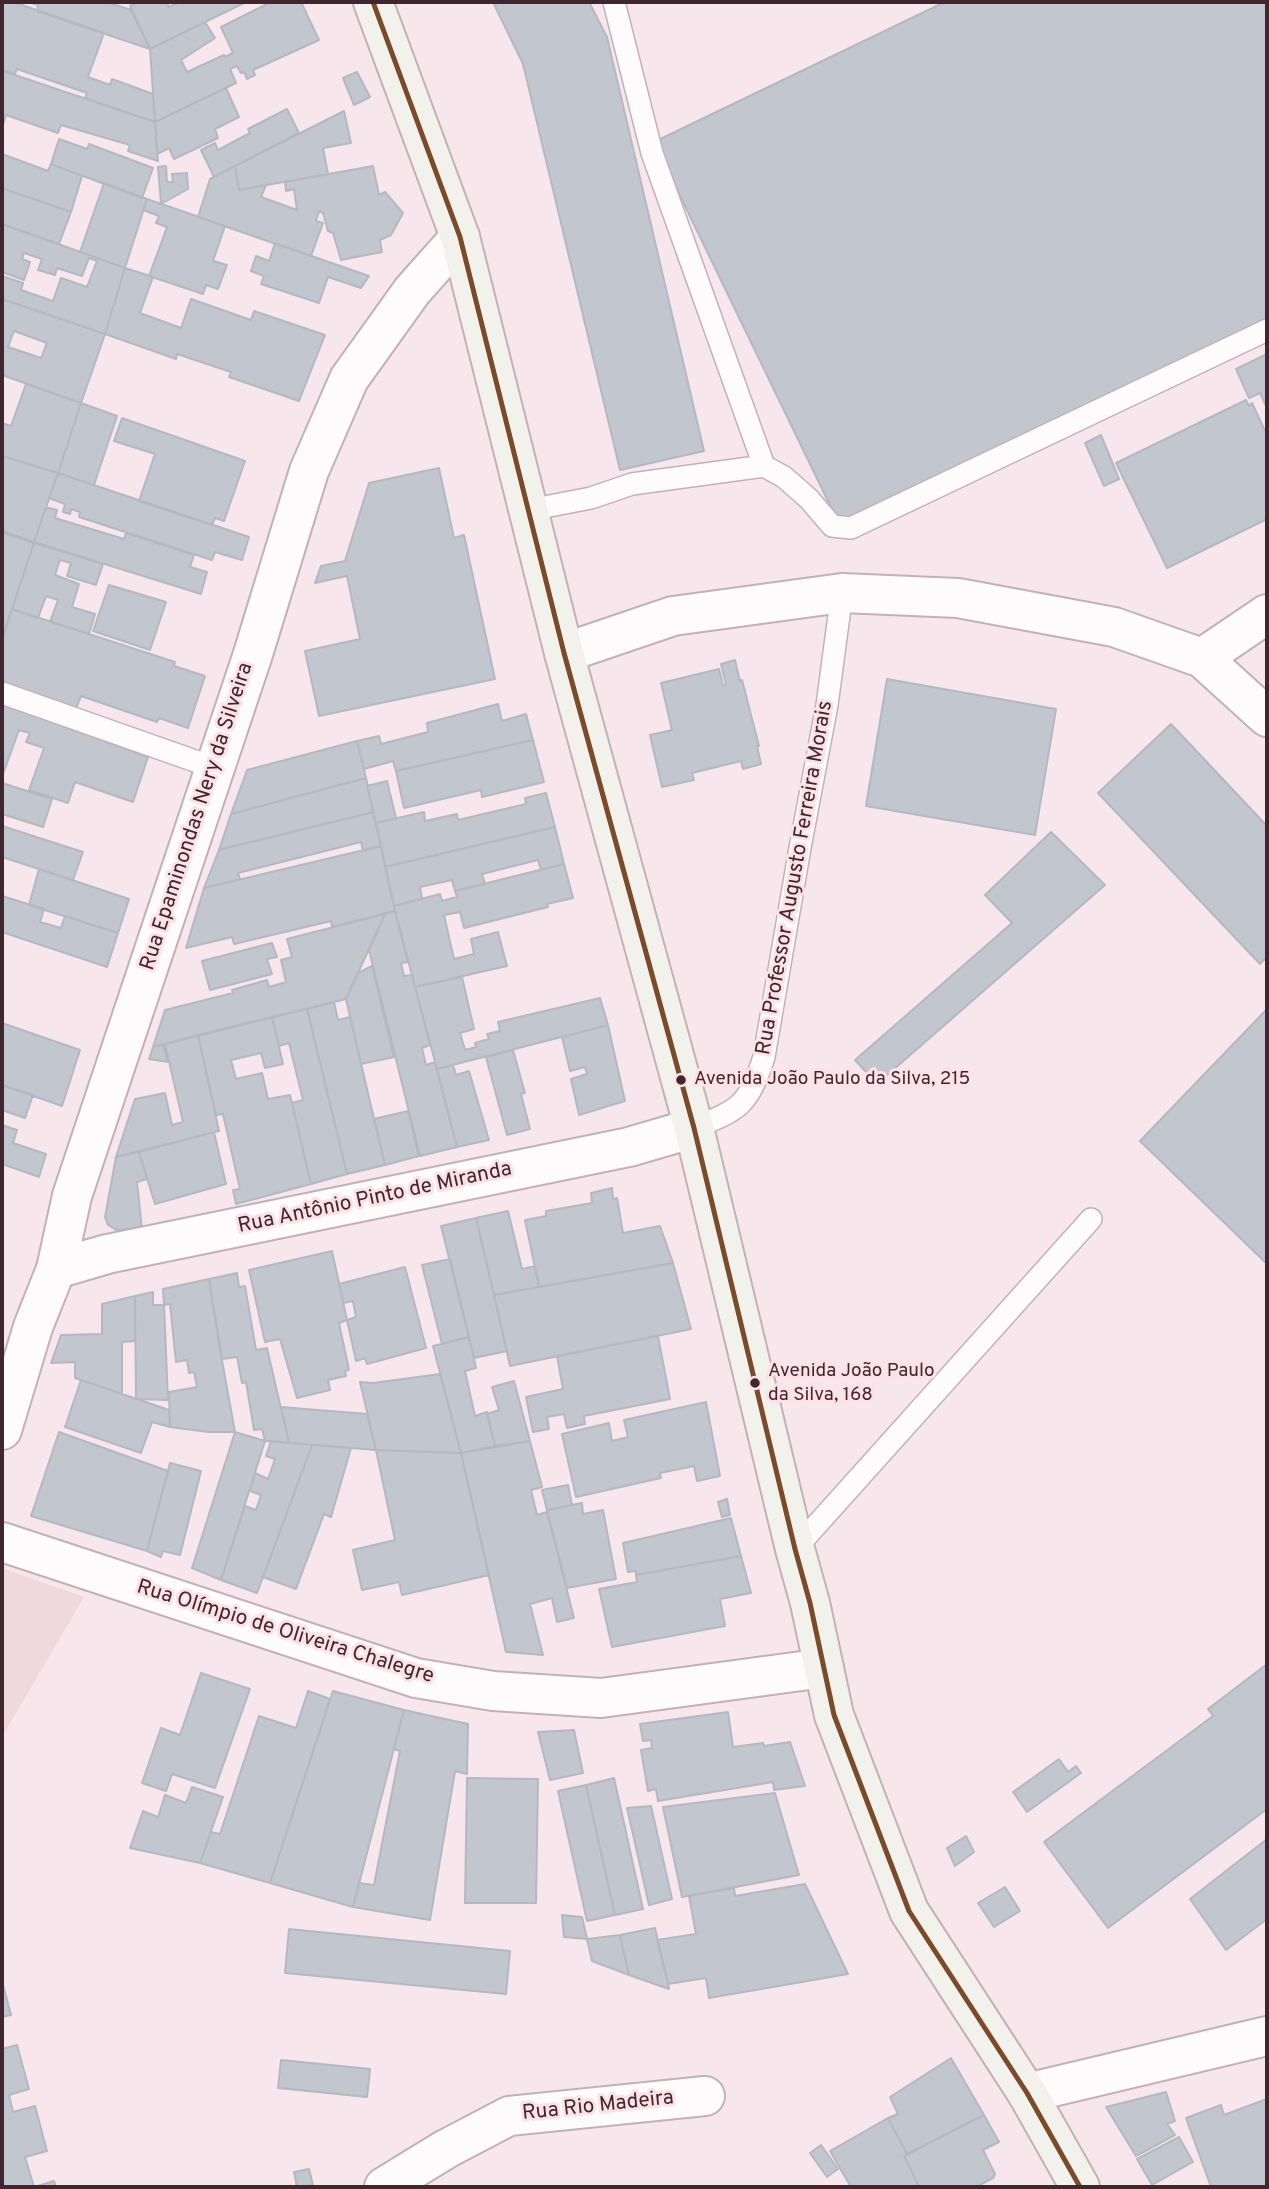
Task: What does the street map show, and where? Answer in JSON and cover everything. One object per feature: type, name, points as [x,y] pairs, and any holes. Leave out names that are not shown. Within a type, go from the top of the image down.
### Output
[{"type":"street","points":[[373,2],[460,237],[564,653],[694,1128],[835,1715],[909,1911],[1027,2093],[1080,2187]]},
{"type":"street","name":"Rua Epaminondas Nery da Silveira","points":[[2,1430],[33,1326],[55,1269],[72,1196],[215,768],[309,471],[349,379],[412,290],[460,237]]},
{"type":"street","points":[[564,653],[673,616],[842,593],[958,598],[1114,627],[1202,657],[1267,717]]},
{"type":"street","points":[[1202,657],[1267,614]]},
{"type":"street","name":"Rua Antônio Pinto de Miranda","points":[[55,1269],[107,1254],[629,1147],[694,1128]]},
{"type":"street","name":"Rua Olímpio de Oliveira Chalegre","points":[[2,1542],[416,1678],[493,1691],[601,1698],[824,1668]]},
{"type":"street","points":[[1027,2093],[1267,2036]]},
{"type":"street","name":"Rua Rio Madeira","points":[[384,2187],[446,2149],[509,2116],[705,2096]]},
{"type":"lane","points":[[614,2],[652,153],[764,466]]},
{"type":"lane","points":[[528,510],[591,498],[632,484],[764,466],[784,477],[809,499],[832,526],[851,528],[1267,330]]},
{"type":"lane","name":"Rua Professor Augusto Ferreira Morais","points":[[694,1128],[731,1112],[746,1098],[756,1082],[764,1056],[827,705],[842,593]]},
{"type":"lane","points":[[2,693],[215,768]]},
{"type":"lane","points":[[795,1549],[1091,1219]]},
{"type":"shaded area","points":[[2,1568],[84,1597],[2,1737]]},
{"type":"building","points":[[2,2],[13,2],[104,33],[88,77],[110,85],[112,79],[153,94],[155,122],[85,98],[87,93],[17,69],[15,74],[2,70]]},
{"type":"building","points":[[28,2],[107,2],[131,10],[150,49],[37,11],[38,5]]},
{"type":"building","points":[[138,2],[166,2],[169,7],[180,2],[246,2],[150,49],[130,6]]},
{"type":"building","points":[[271,2],[301,2],[319,40],[253,70],[255,75],[247,79],[237,66],[230,69],[236,83],[155,122],[150,49],[205,22],[215,38],[181,60],[187,72],[233,53],[221,27]]},
{"type":"building","points":[[493,2],[589,2],[607,37],[704,451],[620,470],[523,64]]},
{"type":"building","points":[[945,2],[1267,2],[1267,320],[840,526],[654,142]]},
{"type":"building","points":[[3,71],[155,122],[158,161],[128,151],[130,145],[61,125],[58,133],[6,115],[2,128]]},
{"type":"building","points":[[357,72],[370,97],[354,105],[343,78]]},
{"type":"building","points":[[226,88],[239,117],[215,129],[218,138],[174,159],[169,148],[157,154],[155,122]]},
{"type":"building","points":[[287,109],[299,133],[214,177],[201,150],[215,143],[218,150],[250,133],[248,129]]},
{"type":"building","points":[[344,111],[351,143],[323,148],[328,174],[239,190],[235,166]]},
{"type":"building","points":[[59,139],[87,149],[89,144],[153,168],[142,198],[51,164]]},
{"type":"building","points":[[2,154],[48,171],[51,164],[82,176],[71,212],[2,188]]},
{"type":"building","points":[[166,166],[167,182],[173,182],[172,174],[187,173],[188,189],[161,204],[158,167]]},
{"type":"building","points":[[235,166],[239,190],[266,185],[261,197],[297,210],[294,189],[286,191],[285,182],[373,166],[379,195],[385,192],[403,213],[391,235],[380,240],[382,252],[341,260],[333,233],[328,231],[323,213],[319,211],[316,221],[323,223],[311,256],[198,217],[210,179]]},
{"type":"building","points":[[104,183],[147,199],[125,268],[80,252]]},
{"type":"building","points":[[2,188],[71,212],[59,244],[2,224]]},
{"type":"building","points":[[147,199],[225,226],[213,261],[227,265],[218,289],[206,285],[203,294],[149,276],[167,227],[156,223],[159,216],[143,210]]},
{"type":"building","points":[[2,224],[125,268],[105,334],[2,299],[2,276],[23,283],[21,290],[53,301],[61,278],[87,287],[97,261],[89,258],[82,276],[57,268],[55,275],[38,270],[42,259],[24,253],[22,259],[30,262],[24,280],[2,272]]},
{"type":"building","points":[[275,243],[369,276],[361,288],[328,277],[319,303],[261,284],[264,276],[251,271],[256,256],[269,261]]},
{"type":"building","points":[[125,268],[153,277],[140,313],[181,328],[191,299],[251,320],[254,311],[325,335],[299,401],[229,377],[231,372],[177,354],[176,359],[105,334]]},
{"type":"building","points":[[2,299],[105,334],[81,403],[2,375]],"holes":[[[14,331],[47,343],[41,358],[8,347]]]},
{"type":"building","points":[[1267,354],[1267,408],[1260,393],[1249,398],[1236,369]]},
{"type":"building","points":[[26,384],[81,403],[58,473],[2,456],[2,423],[11,426]]},
{"type":"building","points":[[1246,400],[1249,406],[1252,403],[1267,435],[1267,519],[1167,568],[1116,463]]},
{"type":"building","points":[[81,403],[117,416],[94,485],[58,473]]},
{"type":"building","points":[[122,418],[245,461],[224,521],[215,518],[212,525],[139,501],[155,454],[114,441]]},
{"type":"building","points":[[1101,435],[1119,479],[1104,486],[1085,443]]},
{"type":"building","points":[[2,456],[58,473],[34,542],[2,531]]},
{"type":"building","points":[[439,468],[454,538],[464,535],[495,679],[319,716],[305,651],[360,639],[347,576],[315,583],[321,566],[345,561],[369,483]]},
{"type":"building","points":[[58,473],[249,537],[242,560],[215,552],[212,560],[79,517],[80,512],[71,509],[70,514],[63,512],[65,504],[49,498]]},
{"type":"building","points":[[46,507],[57,510],[55,518],[124,539],[126,533],[194,555],[190,567],[207,572],[201,594],[34,542]]},
{"type":"building","points":[[2,532],[34,543],[2,639]]},
{"type":"building","points":[[34,543],[103,564],[96,585],[67,576],[71,563],[60,560],[55,575],[79,584],[72,607],[95,614],[89,634],[50,622],[58,600],[46,596],[38,618],[12,609]]},
{"type":"building","points":[[109,585],[166,602],[150,650],[93,631]]},
{"type":"building","points":[[12,609],[175,662],[174,666],[205,676],[188,728],[159,718],[157,722],[81,696],[76,709],[2,683],[2,639]]},
{"type":"building","points":[[735,660],[759,746],[761,764],[743,769],[741,761],[692,773],[694,780],[662,787],[650,735],[672,730],[661,683],[719,669],[723,686],[726,685],[721,664]]},
{"type":"building","points":[[887,679],[1056,709],[1035,835],[866,806]]},
{"type":"building","points":[[2,703],[148,757],[133,802],[75,782],[68,803],[29,790],[44,748],[26,742],[30,733],[19,730],[2,777]]},
{"type":"building","points":[[498,704],[502,721],[526,714],[533,740],[396,771],[393,761],[364,769],[357,741],[379,736],[381,744],[428,732],[427,723]]},
{"type":"building","points":[[1171,724],[1267,826],[1267,957],[1260,964],[1098,793]]},
{"type":"building","points":[[533,740],[544,782],[482,797],[481,790],[404,808],[396,771]]},
{"type":"building","points":[[357,741],[366,778],[231,814],[247,770]]},
{"type":"building","points":[[366,778],[373,812],[219,850],[231,814]]},
{"type":"building","points":[[387,781],[396,818],[376,823],[367,786]]},
{"type":"building","points":[[2,783],[52,799],[43,827],[2,814]]},
{"type":"building","points":[[546,793],[555,827],[385,867],[376,823],[424,812],[425,821],[457,814],[458,820],[526,804],[525,798]]},
{"type":"building","points":[[373,812],[381,846],[363,851],[361,842],[238,873],[240,879],[204,888],[219,850]]},
{"type":"building","points":[[2,826],[83,852],[73,880],[2,857]]},
{"type":"building","points":[[555,827],[564,864],[541,870],[538,860],[482,874],[485,884],[455,891],[452,880],[420,887],[422,899],[394,906],[385,867]]},
{"type":"building","points":[[1051,832],[1105,885],[877,1084],[855,1060],[1012,923],[985,895]]},
{"type":"building","points":[[381,846],[395,911],[332,927],[331,921],[234,944],[232,937],[186,948],[204,888]]},
{"type":"building","points":[[564,864],[573,898],[464,928],[460,912],[444,915],[454,959],[474,954],[471,939],[498,932],[507,966],[415,987],[394,906],[440,894],[442,901],[457,897],[455,891]]},
{"type":"building","points":[[39,869],[129,899],[118,933],[29,905]]},
{"type":"building","points":[[2,896],[44,909],[40,922],[61,928],[65,916],[118,933],[107,967],[2,932]]},
{"type":"building","points":[[395,911],[408,962],[401,963],[404,976],[412,975],[430,1045],[422,1048],[426,1065],[435,1062],[457,1147],[420,1156],[369,950],[385,914]]},
{"type":"building","points":[[385,914],[346,999],[153,1047],[165,1010],[233,993],[232,990],[267,980],[269,987],[286,982],[281,960],[292,957],[287,939]]},
{"type":"building","points":[[272,943],[277,957],[267,959],[272,974],[210,990],[202,961]]},
{"type":"building","points":[[372,966],[394,1057],[361,1064],[346,999],[358,973]]},
{"type":"building","points":[[462,977],[474,1029],[460,1033],[465,1050],[476,1047],[475,1043],[489,1039],[487,1034],[500,1031],[498,1022],[600,998],[608,1025],[437,1069],[415,987]]},
{"type":"building","points":[[334,1002],[338,1020],[350,1017],[385,1165],[347,1174],[307,1009]]},
{"type":"building","points":[[307,1009],[347,1174],[311,1184],[292,1103],[303,1100],[289,1043],[279,1046],[272,1017]]},
{"type":"building","points":[[1267,1009],[1267,1264],[1140,1141]]},
{"type":"building","points":[[272,1017],[283,1064],[265,1068],[261,1053],[231,1060],[236,1079],[262,1073],[268,1099],[290,1095],[311,1184],[236,1204],[233,1190],[240,1189],[223,1114],[216,1115],[198,1035]]},
{"type":"building","points":[[2,1023],[80,1050],[62,1106],[2,1085]]},
{"type":"building","points":[[608,1025],[625,1101],[579,1115],[571,1079],[587,1074],[585,1067],[570,1071],[562,1037]]},
{"type":"building","points":[[198,1035],[219,1131],[116,1157],[135,1099],[165,1093],[172,1125],[183,1122],[165,1044]]},
{"type":"building","points":[[163,1044],[168,1062],[149,1059],[153,1047]]},
{"type":"building","points":[[513,1050],[525,1093],[521,1094],[530,1129],[507,1135],[486,1057]]},
{"type":"building","points":[[453,1065],[456,1075],[469,1071],[489,1140],[457,1147],[437,1069]]},
{"type":"building","points":[[2,1085],[33,1095],[25,1118],[2,1110]]},
{"type":"building","points":[[408,1111],[419,1156],[385,1165],[374,1119]]},
{"type":"building","points":[[2,1125],[17,1130],[13,1143],[46,1154],[39,1177],[2,1164]]},
{"type":"building","points":[[214,1132],[226,1184],[155,1204],[139,1152]]},
{"type":"building","points":[[139,1152],[147,1179],[137,1182],[142,1229],[116,1230],[108,1225],[105,1217],[116,1157]]},
{"type":"building","points":[[612,1188],[613,1199],[617,1198],[623,1233],[660,1226],[673,1263],[539,1287],[525,1220],[546,1216],[546,1211],[592,1203],[591,1193]]},
{"type":"building","points":[[508,1211],[522,1269],[535,1266],[539,1287],[494,1295],[476,1218]]},
{"type":"building","points":[[476,1218],[507,1351],[474,1358],[441,1226]]},
{"type":"building","points":[[332,1251],[347,1320],[339,1323],[349,1370],[345,1371],[346,1376],[328,1380],[330,1390],[297,1398],[280,1339],[265,1342],[249,1270]]},
{"type":"building","points":[[450,1259],[469,1337],[442,1344],[422,1265]]},
{"type":"building","points":[[673,1263],[691,1329],[510,1366],[494,1295]]},
{"type":"building","points":[[405,1267],[426,1348],[367,1364],[365,1358],[356,1361],[347,1320],[356,1317],[353,1301],[343,1303],[339,1284]]},
{"type":"building","points":[[237,1273],[239,1287],[245,1286],[256,1350],[267,1348],[289,1443],[265,1441],[262,1429],[254,1430],[246,1382],[242,1383],[237,1357],[222,1359],[209,1279]]},
{"type":"building","points":[[209,1279],[235,1432],[170,1427],[169,1392],[197,1387],[194,1372],[189,1373],[187,1360],[176,1362],[170,1304],[164,1305],[163,1289]]},
{"type":"building","points":[[153,1292],[153,1305],[164,1305],[168,1400],[136,1399],[135,1296]]},
{"type":"building","points":[[135,1296],[135,1341],[122,1342],[122,1394],[75,1378],[75,1362],[51,1363],[61,1335],[102,1334],[102,1304]]},
{"type":"building","points":[[658,1336],[670,1399],[584,1416],[585,1424],[567,1428],[564,1414],[547,1417],[549,1429],[533,1432],[526,1397],[563,1389],[557,1356]]},
{"type":"building","points":[[469,1337],[476,1368],[465,1371],[475,1416],[487,1412],[495,1446],[461,1453],[433,1346]]},
{"type":"building","points":[[440,1374],[461,1453],[376,1450],[360,1382],[373,1383]]},
{"type":"building","points":[[81,1380],[169,1410],[170,1427],[152,1422],[141,1453],[65,1427]]},
{"type":"building","points":[[514,1381],[530,1441],[495,1446],[487,1414],[499,1410],[492,1387]]},
{"type":"building","points":[[706,1402],[720,1476],[697,1481],[694,1466],[660,1473],[661,1478],[576,1497],[562,1434],[609,1423],[612,1441],[628,1437],[624,1420]]},
{"type":"building","points":[[281,1407],[367,1414],[376,1450],[289,1443]]},
{"type":"building","points":[[59,1432],[168,1471],[147,1551],[31,1516]]},
{"type":"building","points":[[235,1432],[265,1441],[221,1580],[192,1568]]},
{"type":"building","points":[[271,1441],[312,1445],[257,1593],[221,1580],[245,1506],[256,1510],[261,1495],[250,1491],[255,1473],[268,1479],[275,1459],[266,1456]]},
{"type":"building","points":[[530,1441],[542,1487],[531,1490],[537,1515],[547,1512],[574,1618],[557,1622],[552,1598],[530,1604],[543,1655],[506,1652],[461,1453]]},
{"type":"building","points":[[312,1445],[351,1448],[331,1517],[324,1514],[296,1589],[263,1577]]},
{"type":"building","points":[[376,1450],[461,1453],[489,1575],[402,1595],[399,1582],[362,1590],[353,1550],[395,1540]]},
{"type":"building","points":[[170,1463],[201,1471],[180,1555],[163,1551],[161,1557],[147,1551]]},
{"type":"building","points":[[568,1485],[572,1505],[547,1510],[542,1490]]},
{"type":"building","points":[[727,1499],[730,1515],[722,1517],[718,1502]]},
{"type":"building","points":[[582,1503],[583,1514],[603,1510],[616,1579],[567,1588],[547,1510]]},
{"type":"building","points":[[731,1518],[741,1556],[636,1575],[636,1571],[628,1572],[623,1543]]},
{"type":"building","points":[[741,1556],[751,1593],[720,1599],[725,1626],[612,1647],[599,1589],[637,1582],[636,1575]]},
{"type":"building","points":[[1267,1664],[1267,1809],[1108,1928],[1044,1842],[1213,1716],[1208,1709]]},
{"type":"building","points":[[201,1673],[250,1689],[215,1788],[172,1774],[166,1791],[142,1783],[161,1728],[180,1735]]},
{"type":"building","points":[[308,1691],[330,1699],[270,1883],[200,1863],[211,1832],[220,1834],[259,1716],[296,1728]]},
{"type":"building","points":[[333,1691],[404,1710],[353,1907],[270,1883]]},
{"type":"building","points":[[404,1710],[468,1724],[467,1774],[455,1771],[430,1920],[353,1907],[359,1883],[374,1885],[400,1751],[394,1749]]},
{"type":"building","points":[[728,1712],[733,1747],[790,1742],[805,1786],[774,1790],[773,1782],[658,1801],[656,1789],[648,1791],[641,1750],[652,1748],[651,1740],[643,1741],[640,1724]]},
{"type":"building","points":[[574,1730],[583,1773],[550,1780],[538,1732]]},
{"type":"building","points":[[1059,1759],[1068,1772],[1076,1766],[1081,1773],[1027,1812],[1013,1792]]},
{"type":"building","points":[[467,1778],[538,1779],[536,1903],[465,1903]]},
{"type":"building","points":[[614,1778],[643,1909],[615,1915],[586,1785]]},
{"type":"building","points":[[586,1785],[615,1915],[587,1921],[558,1791]]},
{"type":"building","points":[[192,1787],[223,1797],[200,1863],[130,1848],[143,1811],[158,1817],[165,1795],[186,1803]]},
{"type":"building","points":[[775,1793],[799,1875],[682,1897],[663,1807]]},
{"type":"building","points":[[651,1806],[672,1899],[649,1905],[627,1808]]},
{"type":"building","points":[[966,1836],[974,1852],[955,1866],[947,1848]]},
{"type":"building","points":[[1267,1839],[1267,1919],[1226,1950],[1190,1899]]},
{"type":"building","points":[[805,1884],[848,1974],[709,1998],[706,1978],[668,1984],[657,1940],[696,1934],[689,1896],[734,1888],[735,1896]]},
{"type":"building","points":[[1005,1887],[1020,1911],[994,1927],[978,1903]]},
{"type":"building","points":[[562,1915],[582,1917],[587,1939],[564,1937]]},
{"type":"building","points":[[655,1928],[669,1989],[629,1975],[620,1935]]},
{"type":"building","points":[[289,1929],[510,1951],[506,1994],[285,1973]]},
{"type":"building","points":[[620,1935],[629,1975],[592,1961],[587,1939]]},
{"type":"building","points":[[2,1981],[11,2015],[2,2017]]},
{"type":"building","points":[[17,2045],[29,2089],[9,2095],[13,2112],[35,2106],[47,2151],[25,2157],[34,2187],[2,2187],[2,2049]]},
{"type":"building","points":[[951,2058],[984,2115],[907,2154],[888,2118],[898,2114],[890,2097]]},
{"type":"building","points":[[281,2060],[370,2069],[367,2097],[278,2088]]},
{"type":"building","points":[[1166,2092],[1175,2121],[1167,2124],[1175,2135],[1136,2156],[1106,2107]]},
{"type":"building","points":[[1267,2099],[1267,2187],[1211,2187],[1186,2118],[1221,2105],[1224,2115]]},
{"type":"building","points":[[984,2115],[999,2142],[983,2150],[995,2174],[993,2178],[976,2187],[919,2187],[904,2156]]},
{"type":"building","points":[[888,2118],[907,2154],[904,2156],[919,2187],[851,2187],[830,2151]]},
{"type":"building","points":[[1179,2137],[1193,2162],[1152,2185],[1137,2159]]},
{"type":"building","points":[[821,2145],[838,2169],[827,2177],[810,2153]]},
{"type":"building","points":[[309,2169],[313,2185],[297,2187],[294,2172]]},
{"type":"building","points":[[54,2181],[56,2187],[34,2187]]},
{"type":"transit line","points":[[373,2],[460,237],[564,653],[694,1128],[810,1603],[834,1715],[909,1911],[1027,2093],[1080,2187]]},
{"type":"place","name":"Avenida João Paulo da Silva, 215","points":[[681,1080]]},
{"type":"place","name":"Avenida João Paulo da Silva, 168","points":[[755,1383]]}]
